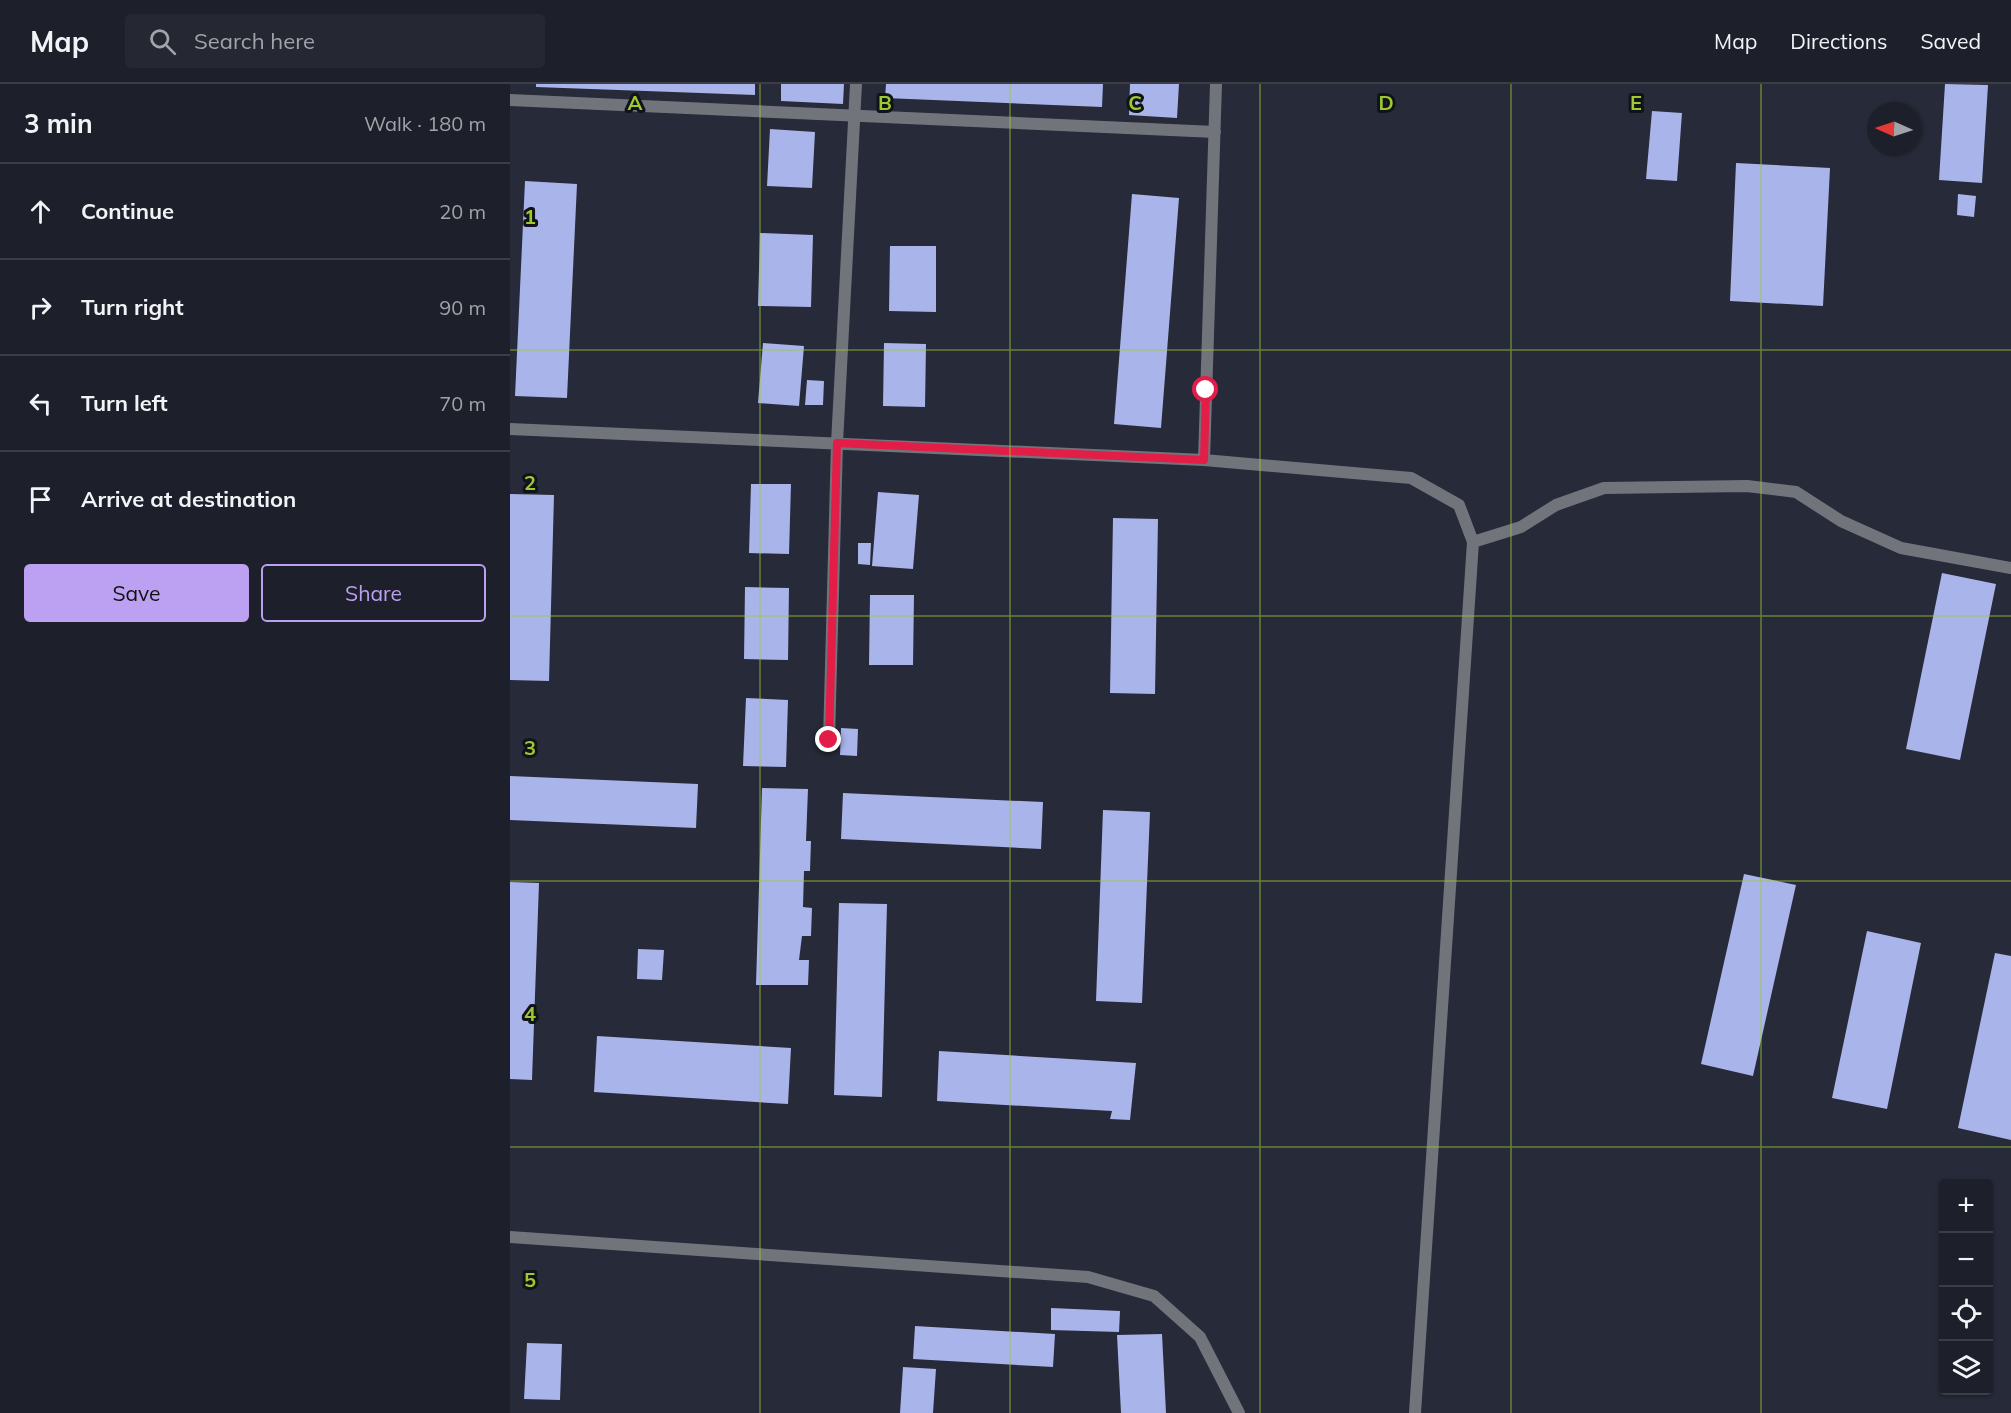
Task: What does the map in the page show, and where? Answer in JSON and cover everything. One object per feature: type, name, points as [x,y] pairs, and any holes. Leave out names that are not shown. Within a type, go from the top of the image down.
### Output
[{"type":"street","points":[[829,740],[837,443],[856,84]]},
{"type":"street","points":[[1204,460],[1216,84]]},
{"type":"street","points":[[510,100],[1215,132]]},
{"type":"street","points":[[510,429],[1204,460],[1412,478],[1459,505],[1473,542],[1415,1413]]},
{"type":"street","points":[[1473,542],[1521,527],[1556,505],[1604,488],[1747,486],[1796,492],[1841,521],[1901,548],[2011,568]]},
{"type":"street","points":[[510,1237],[1088,1277],[1154,1296],[1200,1337],[1239,1413]]},
{"type":"building","points":[[536,84],[755,84],[755,95],[536,87]]},
{"type":"building","points":[[781,84],[844,84],[843,104],[781,101]]},
{"type":"building","points":[[886,84],[1103,84],[1102,107],[885,98]]},
{"type":"building","points":[[1130,84],[1179,84],[1177,118],[1129,115]]},
{"type":"building","points":[[1945,84],[1988,85],[1982,183],[1939,180]]},
{"type":"building","points":[[1652,111],[1682,113],[1677,181],[1646,179]]},
{"type":"building","points":[[770,129],[815,132],[812,188],[767,186]]},
{"type":"building","points":[[1736,163],[1830,168],[1823,306],[1730,301]]},
{"type":"building","points":[[525,181],[577,184],[567,398],[515,396]]},
{"type":"building","points":[[1132,194],[1179,198],[1161,428],[1114,424]]},
{"type":"building","points":[[1958,194],[1976,196],[1974,217],[1957,215]]},
{"type":"building","points":[[760,233],[813,235],[811,307],[758,306]]},
{"type":"building","points":[[890,246],[936,246],[936,312],[889,311]]},
{"type":"building","points":[[763,343],[804,346],[799,406],[758,403]]},
{"type":"building","points":[[884,343],[926,344],[925,407],[883,406]]},
{"type":"building","points":[[807,380],[824,381],[823,405],[805,405]]},
{"type":"building","points":[[751,484],[791,484],[789,554],[749,553]]},
{"type":"building","points":[[878,492],[919,495],[913,569],[872,566]]},
{"type":"building","points":[[510,494],[554,495],[549,681],[510,680]]},
{"type":"building","points":[[1113,518],[1158,519],[1155,694],[1110,693]]},
{"type":"building","points":[[858,543],[871,543],[870,565],[858,564]]},
{"type":"building","points":[[1942,573],[1996,584],[1960,760],[1906,749]]},
{"type":"building","points":[[745,587],[789,588],[788,660],[744,659]]},
{"type":"building","points":[[870,595],[914,595],[913,665],[869,665]]},
{"type":"building","points":[[746,698],[788,700],[786,767],[743,766]]},
{"type":"building","points":[[841,728],[858,729],[857,756],[840,755]]},
{"type":"building","points":[[510,776],[698,784],[696,828],[510,820]]},
{"type":"building","points":[[762,788],[808,789],[806,841],[811,841],[810,871],[804,871],[803,907],[812,908],[811,936],[802,936],[799,960],[809,960],[808,985],[756,985]]},
{"type":"building","points":[[843,793],[1043,802],[1041,849],[841,839]]},
{"type":"building","points":[[1103,810],[1150,812],[1142,1003],[1096,1001]]},
{"type":"building","points":[[1744,874],[1796,885],[1753,1076],[1701,1064]]},
{"type":"building","points":[[510,882],[539,883],[532,1080],[510,1079]]},
{"type":"building","points":[[839,903],[887,904],[882,1097],[834,1095]]},
{"type":"building","points":[[1867,931],[1921,943],[1887,1109],[1832,1098]]},
{"type":"building","points":[[638,949],[664,950],[662,980],[637,979]]},
{"type":"building","points":[[1995,953],[2011,956],[2011,1140],[1958,1128]]},
{"type":"building","points":[[597,1036],[791,1048],[788,1104],[594,1092]]},
{"type":"building","points":[[939,1051],[1136,1063],[1130,1120],[1110,1119],[1112,1111],[937,1101]]},
{"type":"building","points":[[1051,1308],[1120,1311],[1119,1332],[1051,1330]]},
{"type":"building","points":[[915,1326],[1055,1334],[1053,1367],[913,1359]]},
{"type":"building","points":[[1162,1334],[1166,1413],[1121,1413],[1117,1335]]},
{"type":"building","points":[[527,1343],[562,1344],[560,1400],[524,1399]]},
{"type":"building","points":[[903,1367],[936,1369],[933,1413],[900,1413]]},
{"type":"route","points":[[829,740],[837,443],[1204,460],[1206,390]]}]
